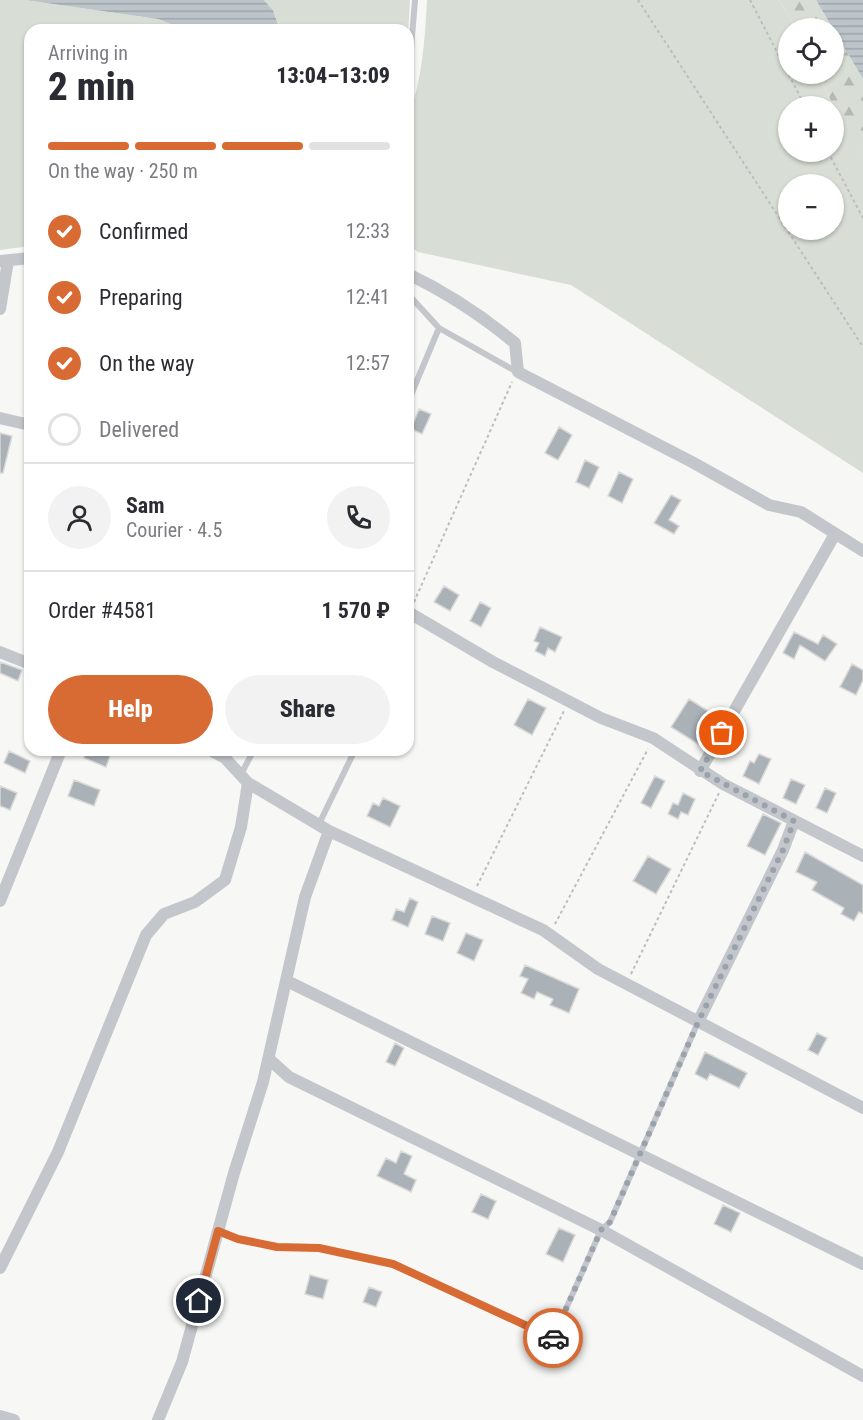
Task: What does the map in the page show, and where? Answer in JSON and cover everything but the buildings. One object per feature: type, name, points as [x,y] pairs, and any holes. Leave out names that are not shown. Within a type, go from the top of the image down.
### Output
[{"type":"street","points":[[0,309],[4,261],[24,259]]},
{"type":"street","points":[[414,277],[444,291],[482,315],[515,343],[518,372],[692,462],[769,505],[801,512],[863,551]]},
{"type":"street","points":[[0,418],[24,424]]},
{"type":"street","points":[[700,771],[835,534]]},
{"type":"street","points":[[414,615],[601,718],[653,738],[723,784],[863,856]]},
{"type":"street","points":[[0,652],[24,662]]},
{"type":"street","points":[[0,901],[60,756]]},
{"type":"street","points":[[221,756],[245,779],[324,828],[549,934],[598,969],[627,982],[863,1108]]},
{"type":"street","points":[[0,1268],[58,1152],[146,935],[164,914],[195,902],[225,880],[241,828],[245,779]]},
{"type":"street","points":[[699,1020],[783,850],[794,821]]},
{"type":"street","points":[[158,1420],[182,1362],[269,1059],[305,897],[324,828]]},
{"type":"street","points":[[287,981],[863,1264]]},
{"type":"street","points":[[269,1059],[289,1077],[601,1230],[863,1376]]},
{"type":"street","points":[[0,1416],[14,1420]]},
{"type":"lane","points":[[413,24],[415,0]]},
{"type":"lane","points":[[414,300],[440,328],[518,372]]},
{"type":"lane","points":[[414,388],[440,328]]},
{"type":"lane","points":[[245,779],[252,756]]},
{"type":"lane","points":[[324,828],[353,756]]},
{"type":"lane","points":[[218,1231],[238,1239],[277,1247],[319,1248],[393,1264],[553,1338],[601,1230],[610,1222],[699,1020]]},
{"type":"path","points":[[638,0],[863,347]]},
{"type":"path","points":[[750,0],[800,96]]},
{"type":"path","points":[[833,162],[863,218]]},
{"type":"path","points":[[414,599],[518,372]]},
{"type":"path","points":[[472,897],[570,702]]},
{"type":"path","points":[[549,934],[653,738]]},
{"type":"path","points":[[627,982],[677,885],[723,784]]},
{"type":"green space","points":[[0,0],[25,0],[158,19],[170,24],[24,24],[24,247],[0,250]]},
{"type":"green space","points":[[264,0],[410,0],[409,24],[278,24],[273,10]]},
{"type":"green space","points":[[427,0],[779,0],[790,18],[778,18],[778,84],[823,84],[828,96],[778,96],[778,162],[844,162],[844,125],[863,157],[863,473],[571,285],[418,252],[414,249],[414,100],[420,75]]},
{"type":"green space","points":[[779,0],[816,0],[827,18],[790,18]]},
{"type":"green space","points":[[844,47],[863,79],[863,157],[844,127],[844,96],[829,96],[823,84],[844,84]]},
{"type":"shaded area","points":[[25,0],[264,0],[273,10],[278,24],[170,24],[158,19]]},
{"type":"shaded area","points":[[816,0],[863,0],[863,79],[844,47],[844,18],[827,18]]},
{"type":"way so far","points":[[553,1338],[601,1230],[610,1222],[699,1020],[783,850],[794,821],[700,771],[722,733]]},
{"type":"route","points":[[199,1301],[218,1231],[238,1239],[277,1247],[319,1248],[393,1264],[553,1338]]}]
